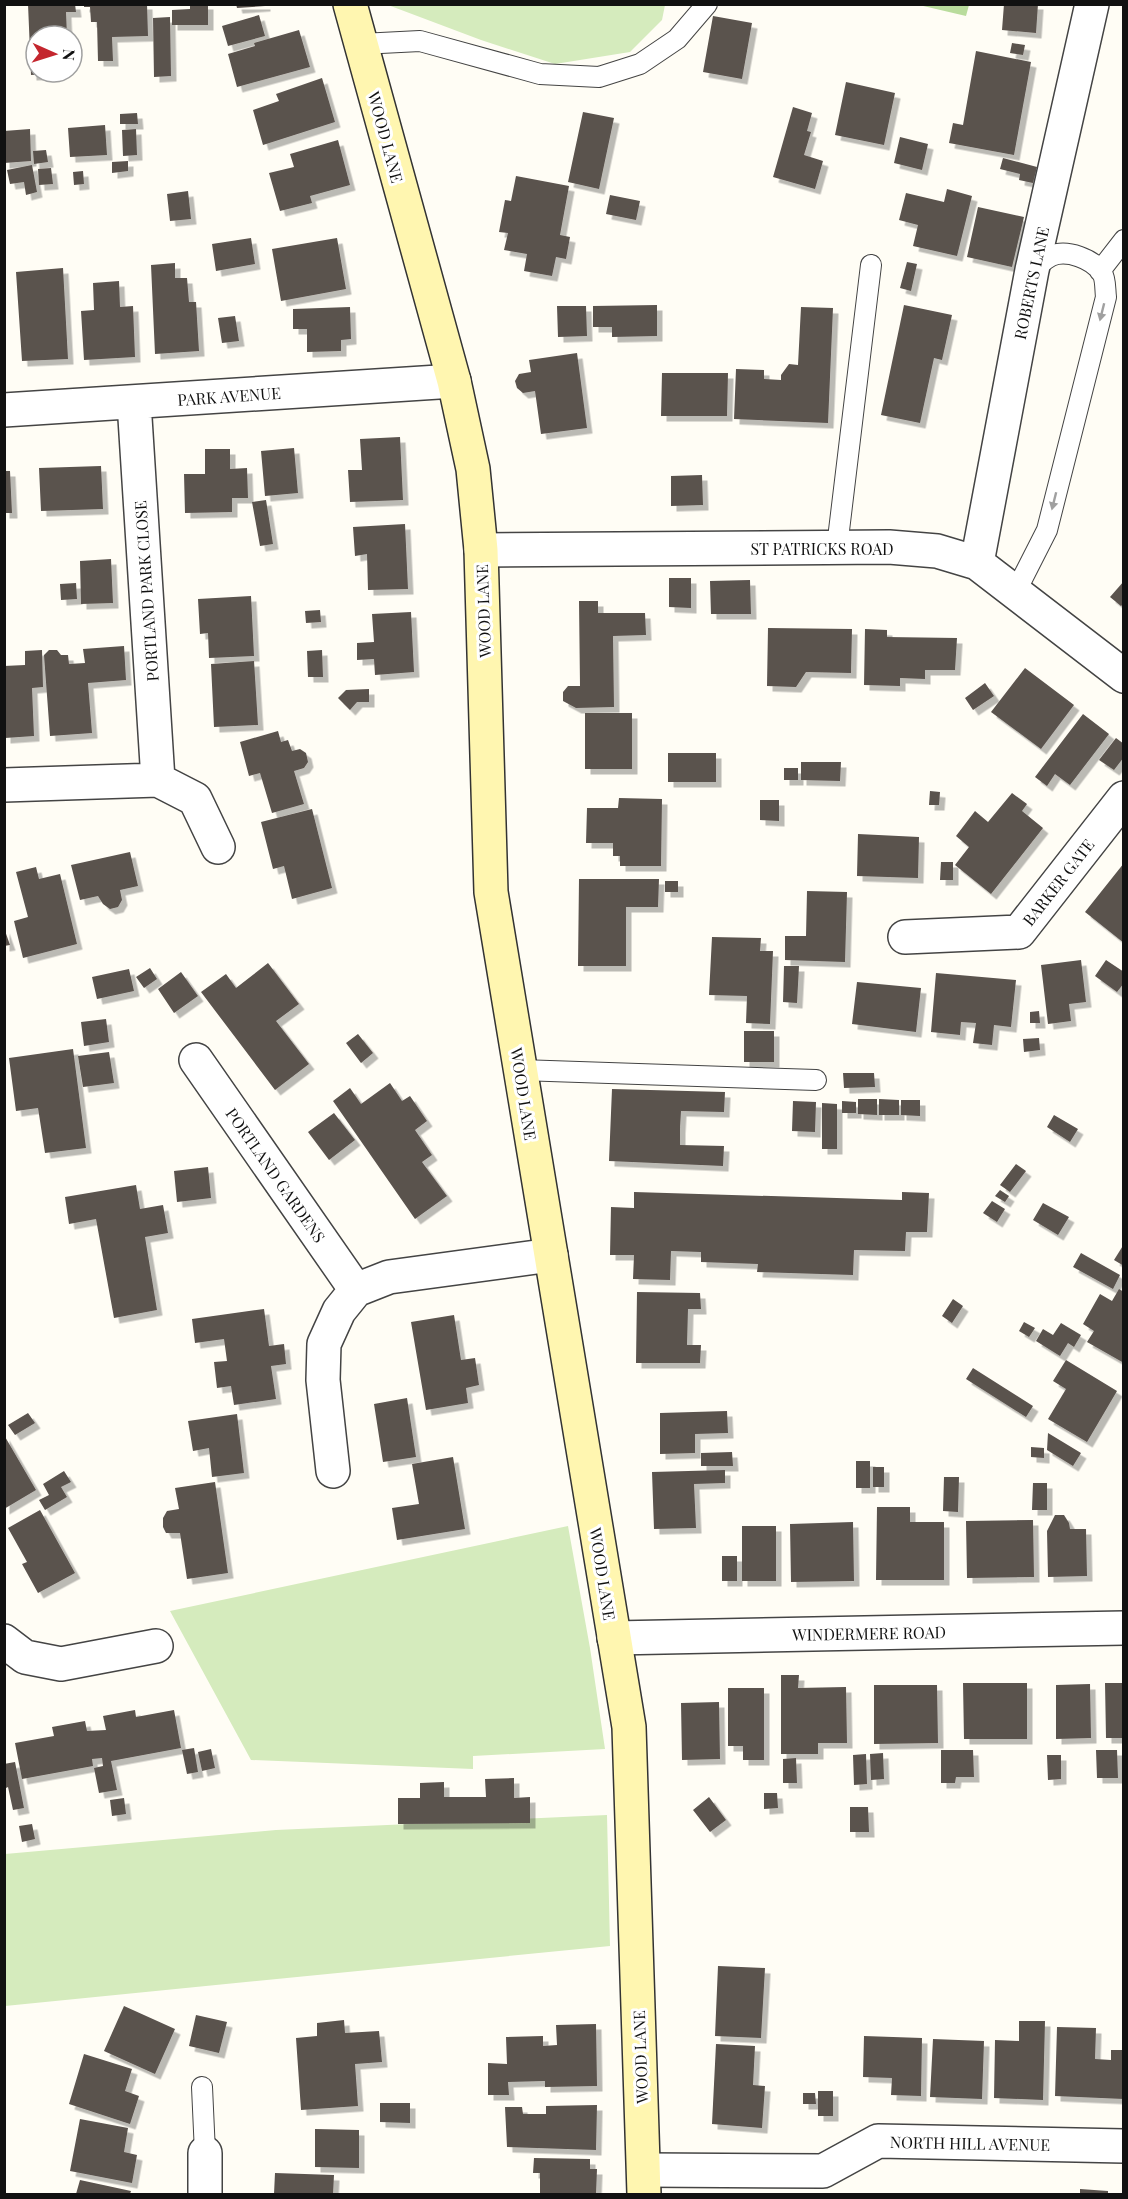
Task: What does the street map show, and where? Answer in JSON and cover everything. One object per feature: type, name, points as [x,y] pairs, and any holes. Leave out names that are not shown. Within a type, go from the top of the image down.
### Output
[{"type":"street","name":"WOOD LANE","points":[[350,4],[454,381],[473,469],[481,550],[491,892],[629,1727],[644,2182]]},
{"type":"street","name":"ROBERTS LANE","points":[[977,563],[1032,270],[1092,4]]},
{"type":"street","name":"PARK AVENUE","points":[[4,410],[454,381]]},
{"type":"street","name":"PORTLAND PARK CLOSE","points":[[134,402],[158,780]]},
{"type":"street","name":"ST PATRICKS ROAD","points":[[481,550],[889,547],[937,551],[977,563],[1124,676]]},
{"type":"street","points":[[4,785],[158,780],[195,799],[218,848]]},
{"type":"street","name":"BARKER GATE","points":[[905,937],[1019,932],[1124,798]]},
{"type":"street","name":"PORTLAND GARDENS","points":[[196,1060],[356,1290]]},
{"type":"street","points":[[333,1471],[322,1380],[324,1344],[339,1311],[356,1290],[389,1277],[551,1255]]},
{"type":"street","name":"WINDERMERE ROAD","points":[[614,1638],[1124,1628]]},
{"type":"street","points":[[4,1641],[25,1657],[61,1664],[156,1646]]},
{"type":"street","name":"NORTH HILL AVENUE","points":[[644,2182],[823,2171],[878,2141],[1124,2146]]},
{"type":"street","points":[[205,2153],[205,2194]]},
{"type":"lane","points":[[361,44],[420,40],[540,74],[599,77],[640,64],[650,58],[677,39],[707,4]]},
{"type":"lane","points":[[1100,271],[1124,240]]},
{"type":"lane","points":[[1015,593],[1047,530],[1106,297],[1104,275],[1093,263],[1067,253],[1052,256],[1032,270]]},
{"type":"lane","points":[[1100,271],[1124,263]]},
{"type":"lane","points":[[837,547],[871,265]]},
{"type":"lane","points":[[520,1070],[816,1080]]},
{"type":"lane","points":[[202,2087],[205,2153]]},
{"type":"green space","points":[[388,5],[665,5],[662,20],[630,52],[555,64],[481,40]]},
{"type":"green space","points":[[919,5],[969,5],[966,16]]},
{"type":"green space","points":[[568,1526],[605,1749],[473,1756],[473,1769],[251,1760],[170,1611]]},
{"type":"green space","points":[[607,1815],[610,1946],[5,2006],[5,1854],[276,1830]]},
{"type":"building","points":[[28,4],[75,4],[76,12],[66,12],[66,24],[29,24]]},
{"type":"building","points":[[84,4],[147,4],[148,36],[112,37],[113,61],[98,61],[97,22],[91,22],[90,7],[84,7]]},
{"type":"building","points":[[190,4],[208,4],[208,25],[172,25],[172,10],[190,9]]},
{"type":"building","points":[[236,4],[265,4],[265,6],[237,8]]},
{"type":"building","points":[[1004,4],[1038,4],[1036,33],[1002,30]]},
{"type":"building","points":[[259,15],[265,36],[228,46],[222,26]]},
{"type":"building","points":[[713,16],[752,23],[742,79],[703,72]]},
{"type":"building","points":[[170,17],[171,76],[154,77],[153,18]]},
{"type":"building","points":[[299,30],[310,67],[237,87],[228,54],[255,46],[254,43]]},
{"type":"building","points":[[1012,43],[1025,45],[1023,55],[1010,53]]},
{"type":"building","points":[[976,51],[1031,62],[1014,155],[949,143],[953,123],[963,125]]},
{"type":"building","points":[[322,78],[335,122],[263,145],[253,110],[279,101],[276,94]]},
{"type":"building","points":[[846,82],[895,93],[884,145],[835,135]]},
{"type":"building","points":[[793,107],[812,113],[807,131],[811,132],[804,155],[823,161],[815,189],[773,177]]},
{"type":"building","points":[[583,112],[614,118],[599,189],[568,182]]},
{"type":"building","points":[[137,113],[138,124],[120,124],[120,114]]},
{"type":"building","points":[[105,125],[107,155],[70,157],[68,128]]},
{"type":"building","points":[[30,129],[31,161],[4,163],[4,131]]},
{"type":"building","points":[[136,129],[137,155],[123,156],[122,130]]},
{"type":"building","points":[[900,137],[928,144],[922,170],[894,163]]},
{"type":"building","points":[[338,140],[350,185],[310,196],[312,203],[280,211],[269,173],[294,167],[290,154]]},
{"type":"building","points":[[46,150],[48,162],[34,164],[33,151]]},
{"type":"building","points":[[1003,158],[1037,167],[1033,183],[1019,180],[1020,174],[1000,169]]},
{"type":"building","points":[[128,161],[128,171],[112,173],[112,162]]},
{"type":"building","points":[[32,165],[37,192],[26,195],[24,182],[10,184],[7,170]]},
{"type":"building","points":[[51,168],[53,184],[39,185],[38,169]]},
{"type":"building","points":[[83,171],[84,184],[74,185],[73,172]]},
{"type":"building","points":[[516,176],[569,186],[560,235],[570,237],[566,259],[556,257],[552,276],[524,271],[527,254],[504,250],[508,233],[499,232],[505,200],[511,201]]},
{"type":"building","points":[[947,189],[972,196],[957,256],[913,246],[918,225],[899,220],[906,193],[944,202]]},
{"type":"building","points":[[188,191],[191,219],[170,221],[167,194]]},
{"type":"building","points":[[610,195],[640,201],[636,220],[606,214]]},
{"type":"building","points":[[978,207],[1024,217],[1012,267],[967,257]]},
{"type":"building","points":[[251,238],[255,264],[216,271],[212,244]]},
{"type":"building","points":[[337,238],[346,289],[281,301],[272,249]]},
{"type":"building","points":[[907,262],[917,264],[911,291],[900,288]]},
{"type":"building","points":[[175,263],[175,278],[187,278],[189,302],[196,302],[199,351],[155,354],[151,265]]},
{"type":"building","points":[[63,268],[68,359],[22,361],[16,272]]},
{"type":"building","points":[[119,281],[120,307],[133,306],[135,357],[84,360],[81,311],[94,310],[93,283]]},
{"type":"building","points":[[657,305],[657,336],[612,337],[612,327],[593,327],[593,306]]},
{"type":"building","points":[[904,305],[952,315],[942,360],[934,358],[920,423],[881,415]]},
{"type":"building","points":[[557,306],[586,306],[587,336],[558,337]]},
{"type":"building","points":[[350,307],[351,339],[341,340],[341,351],[307,352],[307,329],[293,329],[293,309]]},
{"type":"building","points":[[801,307],[833,308],[828,423],[734,419],[736,369],[764,370],[764,379],[781,380],[781,375],[789,364],[798,365]]},
{"type":"building","points":[[235,316],[239,341],[222,343],[218,318]]},
{"type":"building","points":[[577,353],[587,428],[541,434],[535,391],[523,393],[517,388],[515,381],[519,374],[531,372],[529,360]]},
{"type":"building","points":[[662,373],[728,373],[727,416],[661,416]]},
{"type":"building","points":[[400,437],[403,500],[350,502],[348,470],[362,470],[360,439]]},
{"type":"building","points":[[294,448],[298,493],[265,496],[261,451]]},
{"type":"building","points":[[205,449],[230,449],[230,469],[247,468],[248,498],[232,498],[232,512],[185,513],[184,474],[205,474]]},
{"type":"building","points":[[101,466],[103,509],[41,511],[39,468]]},
{"type":"building","points":[[4,471],[10,471],[12,513],[4,513]]},
{"type":"building","points":[[702,475],[703,505],[671,506],[671,476]]},
{"type":"building","points":[[266,500],[273,544],[260,546],[252,502]]},
{"type":"building","points":[[405,524],[408,589],[368,590],[367,554],[355,556],[353,527]]},
{"type":"building","points":[[111,559],[113,603],[81,604],[80,561]]},
{"type":"building","points":[[669,578],[691,578],[691,608],[669,607]]},
{"type":"building","points":[[750,580],[751,614],[711,614],[710,581]]},
{"type":"building","points":[[1124,581],[1124,603],[1121,606],[1110,597]]},
{"type":"building","points":[[76,583],[77,599],[61,600],[60,584]]},
{"type":"building","points":[[251,596],[254,656],[209,658],[208,633],[200,634],[198,599]]},
{"type":"building","points":[[579,601],[598,601],[598,613],[645,613],[646,635],[613,636],[614,707],[576,708],[563,701],[563,692],[568,686],[580,686]]},
{"type":"building","points":[[320,610],[321,622],[306,623],[305,611]]},
{"type":"building","points":[[411,612],[414,672],[375,675],[374,659],[357,660],[357,643],[374,642],[372,614]]},
{"type":"building","points":[[768,628],[852,629],[851,673],[806,672],[796,687],[767,686]]},
{"type":"building","points":[[865,629],[887,630],[887,637],[957,638],[955,670],[925,670],[925,679],[900,678],[900,686],[864,685]]},
{"type":"building","points":[[124,646],[126,680],[88,683],[92,733],[50,736],[44,655],[49,650],[57,650],[61,655],[68,655],[69,664],[85,663],[83,649]]},
{"type":"building","points":[[42,650],[43,687],[32,688],[34,736],[5,738],[4,666],[25,665],[25,651]]},
{"type":"building","points":[[322,650],[323,677],[308,677],[307,651]]},
{"type":"building","points":[[254,661],[258,725],[214,727],[211,664]]},
{"type":"building","points":[[1025,668],[1074,705],[1041,749],[991,712]]},
{"type":"building","points":[[985,683],[994,696],[973,710],[965,698]]},
{"type":"building","points":[[369,689],[369,702],[357,702],[350,710],[338,698],[346,690]]},
{"type":"building","points":[[585,713],[632,713],[632,769],[585,769]]},
{"type":"building","points":[[1083,714],[1109,734],[1070,785],[1055,774],[1047,786],[1035,777]]},
{"type":"building","points":[[278,731],[281,742],[288,740],[292,751],[300,749],[306,753],[308,762],[304,768],[294,771],[304,804],[272,813],[260,773],[249,776],[240,742]]},
{"type":"building","points":[[1116,738],[1124,744],[1124,757],[1114,770],[1099,760]]},
{"type":"building","points":[[668,753],[716,753],[716,782],[668,782]]},
{"type":"building","points":[[801,762],[841,762],[840,781],[801,780]]},
{"type":"building","points":[[784,768],[798,768],[798,780],[784,780]]},
{"type":"building","points":[[930,791],[940,792],[939,805],[929,805]]},
{"type":"building","points":[[1012,793],[1027,804],[1022,811],[1043,828],[991,894],[955,865],[969,847],[956,836],[975,811],[988,822]]},
{"type":"building","points":[[619,798],[662,799],[661,866],[620,866],[620,856],[613,856],[613,843],[586,843],[587,808],[618,808]]},
{"type":"building","points":[[760,800],[779,800],[779,821],[760,820]]},
{"type":"building","points":[[312,809],[332,888],[292,899],[284,866],[273,869],[261,822]]},
{"type":"building","points":[[858,834],[919,837],[918,878],[857,876]]},
{"type":"building","points":[[130,852],[138,886],[120,890],[122,900],[118,907],[110,909],[98,896],[80,900],[71,865]]},
{"type":"building","points":[[941,862],[953,862],[953,880],[940,880]]},
{"type":"building","points":[[1124,863],[1124,943],[1085,912]]},
{"type":"building","points":[[36,867],[39,879],[60,874],[77,944],[23,958],[14,921],[28,917],[16,872]]},
{"type":"building","points":[[579,879],[659,879],[658,907],[626,907],[626,966],[578,966]]},
{"type":"building","points":[[665,881],[678,881],[678,892],[665,892]]},
{"type":"building","points":[[807,891],[847,892],[845,962],[785,960],[785,936],[806,936]]},
{"type":"building","points":[[4,928],[10,945],[4,946]]},
{"type":"building","points":[[712,937],[761,938],[760,951],[773,951],[770,1024],[746,1023],[747,996],[709,995]]},
{"type":"building","points":[[1081,960],[1086,1002],[1069,1004],[1071,1021],[1048,1024],[1041,965]]},
{"type":"building","points":[[1106,960],[1124,972],[1124,983],[1117,992],[1095,976]]},
{"type":"building","points":[[268,963],[299,1004],[276,1021],[309,1064],[275,1090],[201,992],[226,974],[236,988]]},
{"type":"building","points":[[784,966],[799,966],[797,1003],[783,1002]]},
{"type":"building","points":[[150,968],[157,979],[144,988],[136,977]]},
{"type":"building","points":[[129,969],[134,991],[97,999],[92,977]]},
{"type":"building","points":[[181,972],[198,996],[174,1013],[158,989]]},
{"type":"building","points":[[936,973],[1016,980],[1011,1027],[994,1025],[992,1045],[973,1043],[976,1023],[961,1022],[960,1035],[931,1032]]},
{"type":"building","points":[[857,982],[921,988],[916,1032],[852,1024]]},
{"type":"building","points":[[1039,1011],[1040,1023],[1030,1023],[1030,1012]]},
{"type":"building","points":[[106,1019],[109,1042],[84,1046],[81,1022]]},
{"type":"building","points":[[744,1031],[774,1031],[774,1062],[744,1062]]},
{"type":"building","points":[[358,1034],[373,1053],[361,1063],[346,1043]]},
{"type":"building","points":[[1039,1038],[1040,1050],[1024,1052],[1023,1039]]},
{"type":"building","points":[[73,1049],[86,1148],[45,1153],[38,1108],[16,1111],[9,1058]]},
{"type":"building","points":[[109,1052],[114,1083],[83,1087],[78,1056]]},
{"type":"building","points":[[843,1073],[874,1073],[875,1087],[844,1088]]},
{"type":"building","points":[[390,1083],[402,1101],[410,1096],[427,1121],[415,1130],[432,1155],[422,1162],[447,1196],[415,1219],[333,1101],[350,1088],[361,1104]]},
{"type":"building","points":[[612,1089],[725,1092],[724,1112],[681,1111],[680,1128],[680,1145],[724,1146],[723,1166],[609,1161]]},
{"type":"building","points":[[858,1099],[877,1099],[877,1115],[858,1114]]},
{"type":"building","points":[[879,1099],[899,1100],[899,1115],[879,1115]]},
{"type":"building","points":[[901,1100],[920,1100],[920,1116],[901,1115]]},
{"type":"building","points":[[793,1101],[816,1102],[815,1132],[792,1131]]},
{"type":"building","points":[[842,1101],[856,1102],[856,1113],[842,1113]]},
{"type":"building","points":[[822,1103],[837,1104],[837,1149],[822,1149]]},
{"type":"building","points":[[334,1113],[355,1140],[329,1160],[308,1132]]},
{"type":"building","points":[[1054,1115],[1078,1129],[1070,1142],[1047,1127]]},
{"type":"building","points":[[1016,1164],[1026,1171],[1010,1192],[1000,1185]]},
{"type":"building","points":[[208,1167],[211,1198],[177,1202],[174,1171]]},
{"type":"building","points":[[136,1185],[140,1209],[163,1205],[168,1233],[145,1237],[157,1310],[114,1318],[96,1219],[69,1224],[65,1197]]},
{"type":"building","points":[[1000,1190],[1009,1196],[1005,1202],[995,1196]]},
{"type":"building","points":[[634,1192],[902,1200],[902,1192],[929,1193],[927,1232],[906,1232],[905,1251],[854,1250],[853,1275],[757,1272],[758,1264],[701,1262],[701,1252],[671,1251],[670,1280],[633,1279],[634,1255],[610,1255],[611,1207],[634,1208]]},
{"type":"building","points":[[992,1201],[1005,1209],[997,1222],[983,1213]]},
{"type":"building","points":[[1043,1203],[1069,1217],[1058,1235],[1033,1220]]},
{"type":"building","points":[[1124,1244],[1124,1266],[1114,1260]]},
{"type":"building","points":[[1081,1253],[1120,1275],[1113,1289],[1073,1267]]},
{"type":"building","points":[[1119,1289],[1124,1292],[1124,1363],[1087,1342],[1094,1331],[1083,1324],[1100,1294],[1112,1301]]},
{"type":"building","points":[[637,1292],[700,1293],[701,1309],[688,1309],[687,1345],[701,1345],[700,1363],[636,1363]]},
{"type":"building","points":[[953,1299],[963,1306],[952,1323],[942,1316]]},
{"type":"building","points":[[264,1309],[269,1346],[284,1344],[286,1364],[271,1366],[276,1399],[234,1405],[231,1386],[217,1388],[214,1362],[227,1361],[224,1339],[195,1343],[192,1319]]},
{"type":"building","points":[[454,1315],[461,1360],[475,1358],[479,1385],[466,1388],[468,1403],[426,1410],[411,1322]]},
{"type":"building","points":[[1024,1322],[1035,1328],[1029,1337],[1019,1331]]},
{"type":"building","points":[[1061,1323],[1081,1335],[1074,1347],[1068,1343],[1060,1356],[1036,1341],[1043,1329],[1053,1335]]},
{"type":"building","points":[[1066,1360],[1117,1391],[1087,1442],[1048,1419],[1066,1389],[1053,1381]]},
{"type":"building","points":[[973,1368],[1033,1406],[1026,1417],[966,1379]]},
{"type":"building","points":[[407,1398],[416,1457],[383,1462],[374,1404]]},
{"type":"building","points":[[727,1411],[728,1433],[695,1434],[695,1453],[660,1454],[660,1413]]},
{"type":"building","points":[[28,1413],[35,1423],[15,1435],[8,1425]]},
{"type":"building","points":[[237,1414],[244,1473],[212,1477],[209,1448],[193,1451],[188,1421]]},
{"type":"building","points":[[1048,1433],[1081,1453],[1073,1466],[1047,1450]]},
{"type":"building","points":[[4,1435],[36,1490],[4,1509]]},
{"type":"building","points":[[1031,1447],[1044,1448],[1044,1458],[1031,1457]]},
{"type":"building","points":[[732,1452],[733,1466],[701,1466],[701,1453]]},
{"type":"building","points":[[453,1457],[465,1529],[397,1540],[392,1508],[419,1504],[412,1464]]},
{"type":"building","points":[[856,1461],[870,1461],[870,1488],[856,1488]]},
{"type":"building","points":[[873,1467],[884,1467],[884,1487],[873,1487]]},
{"type":"building","points":[[725,1470],[725,1483],[694,1484],[696,1528],[654,1529],[652,1472]]},
{"type":"building","points":[[64,1471],[71,1482],[61,1487],[67,1497],[45,1510],[39,1500],[49,1495],[43,1484]]},
{"type":"building","points":[[944,1477],[959,1477],[958,1512],[943,1511]]},
{"type":"building","points":[[215,1482],[228,1573],[187,1579],[180,1533],[166,1533],[163,1518],[167,1511],[179,1509],[175,1488]]},
{"type":"building","points":[[1033,1483],[1047,1483],[1047,1510],[1032,1510]]},
{"type":"building","points":[[877,1507],[910,1507],[910,1522],[944,1522],[944,1580],[876,1580]]},
{"type":"building","points":[[40,1510],[75,1573],[38,1593],[22,1564],[27,1562],[8,1528]]},
{"type":"building","points":[[1055,1515],[1064,1515],[1070,1529],[1086,1529],[1087,1576],[1048,1577],[1047,1531]]},
{"type":"building","points":[[1033,1520],[1034,1577],[967,1578],[966,1521]]},
{"type":"building","points":[[853,1522],[854,1581],[791,1582],[790,1524]]},
{"type":"building","points":[[742,1526],[776,1526],[776,1581],[742,1581]]},
{"type":"building","points":[[722,1556],[737,1556],[737,1581],[722,1581]]},
{"type":"building","points":[[781,1675],[799,1675],[798,1688],[846,1687],[847,1743],[818,1743],[818,1754],[781,1754]]},
{"type":"building","points":[[963,1683],[1027,1683],[1027,1739],[964,1739]]},
{"type":"building","points":[[1105,1683],[1124,1683],[1124,1738],[1106,1738]]},
{"type":"building","points":[[1090,1684],[1091,1738],[1056,1739],[1056,1685]]},
{"type":"building","points":[[874,1685],[937,1685],[938,1743],[874,1744]]},
{"type":"building","points":[[728,1688],[764,1688],[764,1760],[743,1760],[743,1746],[728,1746]]},
{"type":"building","points":[[719,1702],[720,1759],[682,1760],[681,1703]]},
{"type":"building","points":[[135,1710],[136,1717],[174,1710],[181,1748],[111,1761],[117,1790],[99,1793],[94,1768],[103,1766],[102,1758],[92,1759],[93,1766],[22,1779],[15,1743],[54,1736],[52,1727],[85,1721],[87,1731],[106,1730],[103,1716]]},
{"type":"building","points":[[194,1748],[198,1772],[187,1774],[182,1750]]},
{"type":"building","points":[[211,1749],[215,1768],[202,1771],[198,1752]]},
{"type":"building","points":[[941,1750],[973,1750],[974,1777],[956,1777],[955,1783],[941,1783]]},
{"type":"building","points":[[1096,1750],[1117,1750],[1118,1778],[1097,1778]]},
{"type":"building","points":[[883,1753],[884,1779],[871,1780],[870,1754]]},
{"type":"building","points":[[866,1754],[867,1784],[854,1785],[853,1755]]},
{"type":"building","points":[[1047,1755],[1061,1755],[1061,1779],[1048,1780]]},
{"type":"building","points":[[796,1758],[797,1783],[783,1783],[783,1759]]},
{"type":"building","points":[[15,1762],[24,1808],[13,1810],[4,1779],[4,1764]]},
{"type":"building","points":[[514,1778],[514,1798],[530,1797],[530,1823],[398,1824],[398,1798],[420,1798],[420,1783],[444,1782],[444,1797],[486,1797],[485,1779]]},
{"type":"building","points":[[764,1793],[777,1793],[778,1808],[764,1809]]},
{"type":"building","points":[[709,1797],[726,1820],[710,1832],[693,1810]]},
{"type":"building","points":[[124,1798],[126,1814],[112,1816],[110,1800]]},
{"type":"building","points":[[850,1807],[868,1807],[869,1832],[850,1832]]},
{"type":"building","points":[[32,1824],[35,1839],[22,1842],[19,1826]]},
{"type":"building","points":[[718,1966],[765,1968],[761,2038],[715,2036]]},
{"type":"building","points":[[124,2006],[175,2029],[155,2074],[104,2051]]},
{"type":"building","points":[[196,2015],[227,2022],[219,2053],[189,2046]]},
{"type":"building","points":[[344,2020],[345,2033],[379,2031],[382,2062],[355,2064],[358,2106],[301,2110],[296,2038],[317,2036],[317,2023]]},
{"type":"building","points":[[1019,2021],[1045,2021],[1043,2100],[994,2098],[995,2040],[1019,2041]]},
{"type":"building","points":[[596,2024],[597,2086],[545,2087],[545,2081],[508,2082],[509,2095],[488,2095],[488,2063],[507,2064],[506,2037],[543,2036],[543,2046],[557,2045],[556,2025]]},
{"type":"building","points":[[1057,2027],[1096,2028],[1095,2059],[1111,2060],[1111,2050],[1124,2050],[1124,2099],[1055,2096]]},
{"type":"building","points":[[864,2036],[922,2038],[921,2096],[891,2095],[892,2078],[863,2077]]},
{"type":"building","points":[[933,2039],[984,2041],[982,2099],[930,2097]]},
{"type":"building","points":[[716,2044],[755,2046],[753,2085],[765,2086],[762,2128],[712,2124]]},
{"type":"building","points":[[84,2054],[132,2069],[125,2091],[139,2096],[130,2124],[69,2104]]},
{"type":"building","points":[[818,2091],[833,2091],[833,2116],[818,2116]]},
{"type":"building","points":[[803,2093],[815,2093],[816,2104],[803,2104]]},
{"type":"building","points":[[380,2103],[410,2103],[410,2123],[380,2122]]},
{"type":"building","points":[[597,2105],[596,2150],[507,2147],[505,2107],[522,2107],[523,2114],[546,2114],[546,2106]]},
{"type":"building","points":[[80,2119],[128,2128],[124,2152],[137,2155],[132,2183],[70,2171]]},
{"type":"building","points":[[315,2129],[359,2130],[359,2168],[315,2167]]},
{"type":"building","points":[[534,2158],[590,2159],[590,2169],[597,2169],[596,2194],[540,2194],[540,2173],[533,2173]]},
{"type":"building","points":[[275,2173],[334,2175],[333,2194],[274,2194]]},
{"type":"building","points":[[80,2180],[131,2191],[130,2194],[76,2194]]},
{"type":"building","points":[[1080,2189],[1108,2191],[1108,2194],[1080,2194]]}]
